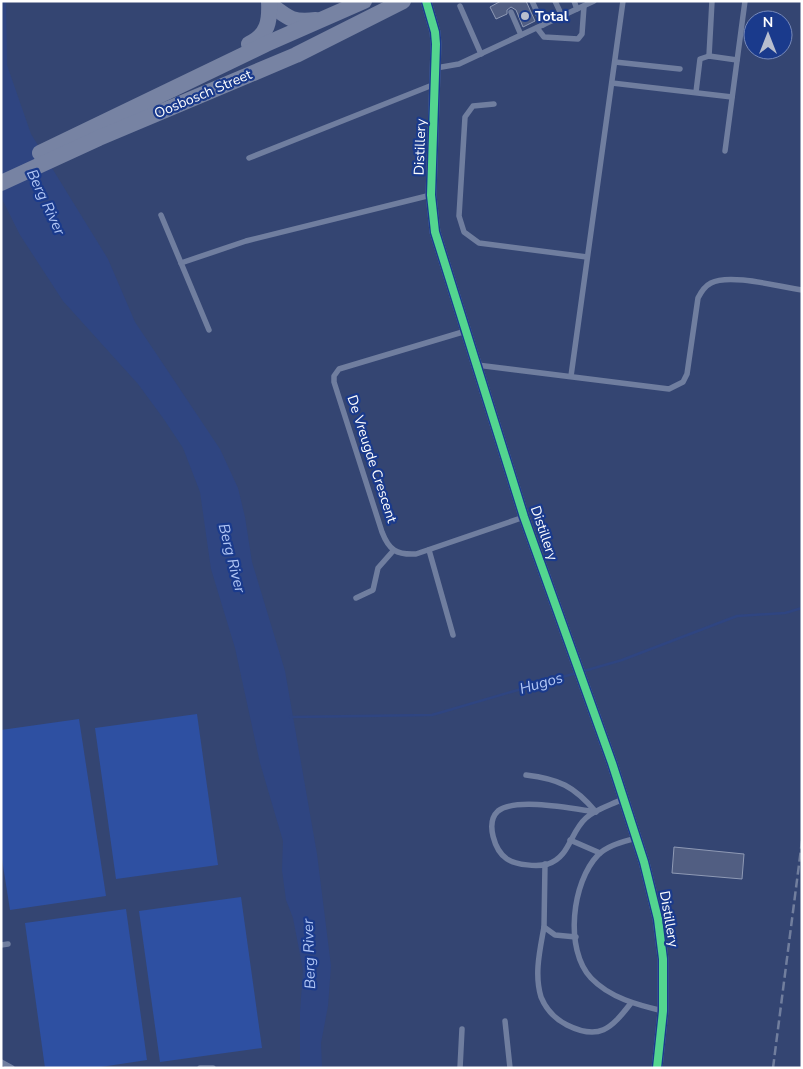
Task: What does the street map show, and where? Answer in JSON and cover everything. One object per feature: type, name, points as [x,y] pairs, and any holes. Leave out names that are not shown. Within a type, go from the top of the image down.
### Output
[{"type":"main road","name":"Oosbosch Street","points":[[1,183],[96,133],[181,85],[266,44],[364,1]]},
{"type":"main road","name":"Oosbosch Street","points":[[1,171],[296,55],[403,1]]},
{"type":"main road","points":[[269,3],[285,16],[298,22],[326,19]]},
{"type":"main road","points":[[269,3],[296,55]]},
{"type":"main road","points":[[181,85],[201,68],[260,38],[268,23],[269,3]]},
{"type":"street","name":"Distillery","points":[[426,1],[435,32],[436,68],[431,195],[435,232],[524,518],[574,655],[636,838],[658,919],[663,959],[663,1011],[657,1068]]},
{"type":"lane","points":[[532,1],[544,37],[578,39],[582,34],[584,6]]},
{"type":"lane","points":[[555,1],[562,16]]},
{"type":"lane","points":[[574,1],[577,9]]},
{"type":"lane","points":[[436,68],[459,64],[594,1]]},
{"type":"lane","points":[[571,376],[623,1]]},
{"type":"lane","points":[[709,56],[712,1]]},
{"type":"lane","points":[[725,151],[745,1]]},
{"type":"lane","points":[[460,6],[481,54]]},
{"type":"lane","points":[[511,12],[521,35]]},
{"type":"lane","points":[[696,92],[698,63],[703,57],[709,56],[737,60]]},
{"type":"lane","points":[[615,62],[680,69]]},
{"type":"lane","points":[[612,83],[732,97]]},
{"type":"lane","points":[[249,158],[435,84]]},
{"type":"lane","points":[[494,104],[473,106],[465,117],[459,216],[464,232],[479,243],[587,257]]},
{"type":"lane","points":[[181,264],[246,241],[431,195]]},
{"type":"lane","points":[[161,215],[209,330]]},
{"type":"lane","points":[[477,365],[658,389],[677,387],[687,374],[698,298],[703,289],[710,283],[731,279],[802,290]]},
{"type":"lane","name":"De Vreugde Crescent","points":[[393,551],[387,545],[382,532],[334,376],[339,369],[466,331]]},
{"type":"lane","points":[[356,598],[373,590],[378,568],[393,551],[403,555],[428,550],[524,518]]},
{"type":"lane","points":[[428,550],[453,635]]},
{"type":"lane","points":[[526,774],[549,778],[567,784],[584,798],[596,812]]},
{"type":"lane","points":[[596,812],[528,805],[513,806],[499,811],[494,818],[492,828],[495,843],[500,852],[508,859],[522,864],[545,864],[558,859],[565,852],[570,840],[586,818],[623,799]]},
{"type":"lane","points":[[636,838],[610,846],[600,853],[587,868],[578,890],[576,937],[582,964],[591,978],[605,990],[631,1003],[663,1011]]},
{"type":"lane","points":[[570,840],[600,853]]},
{"type":"lane","points":[[545,864],[544,928],[537,968],[542,998],[549,1010],[559,1020],[582,1032],[592,1033],[600,1031],[618,1020],[631,1003]]},
{"type":"lane","points":[[544,928],[554,936],[576,937]]},
{"type":"lane","points":[[505,1021],[510,1068]]},
{"type":"lane","points":[[460,1068],[462,1029]]},
{"type":"lane","points":[[1,1062],[12,1068]]},
{"type":"lane","points":[[200,1068],[213,1068]]},
{"type":"shaded area","points":[[197,714],[218,865],[116,879],[95,728]]},
{"type":"shaded area","points":[[79,719],[106,896],[10,910],[1,853],[1,730]]},
{"type":"shaded area","points":[[241,897],[262,1048],[160,1062],[139,911]]},
{"type":"shaded area","points":[[126,909],[147,1060],[94,1068],[45,1068],[25,923]]},
{"type":"water","name":"Berg River","points":[[1,1],[6,1],[7,65],[31,134],[108,259],[135,322],[220,449],[238,488],[252,562],[285,671],[317,854],[331,966],[328,1006],[321,1043],[322,1068],[300,1068],[300,1012],[303,970],[293,918],[286,900],[282,870],[283,841],[260,763],[235,648],[211,569],[200,492],[183,448],[163,418],[138,384],[63,301],[20,235],[1,197]]},
{"type":"building","name":"Total","points":[[501,1],[526,1],[535,21],[523,27],[516,10],[511,7],[507,10],[507,14],[496,19],[490,7]]},
{"type":"building","points":[[674,847],[744,854],[742,879],[672,873]]},
{"type":"waterway","name":"Hugos","points":[[584,671],[622,660],[737,616],[785,613],[802,608]]},
{"type":"waterway","name":"Hugos","points":[[290,717],[432,715],[576,673]]},
{"type":"railway","points":[[773,1068],[802,841]]},
{"type":"cycle path","points":[[426,1],[435,32],[436,44],[431,195],[435,232],[524,517],[612,763],[644,862],[658,919],[663,959],[663,1011],[657,1068]]},
{"type":"place","name":"Total","points":[[525,16]]}]
